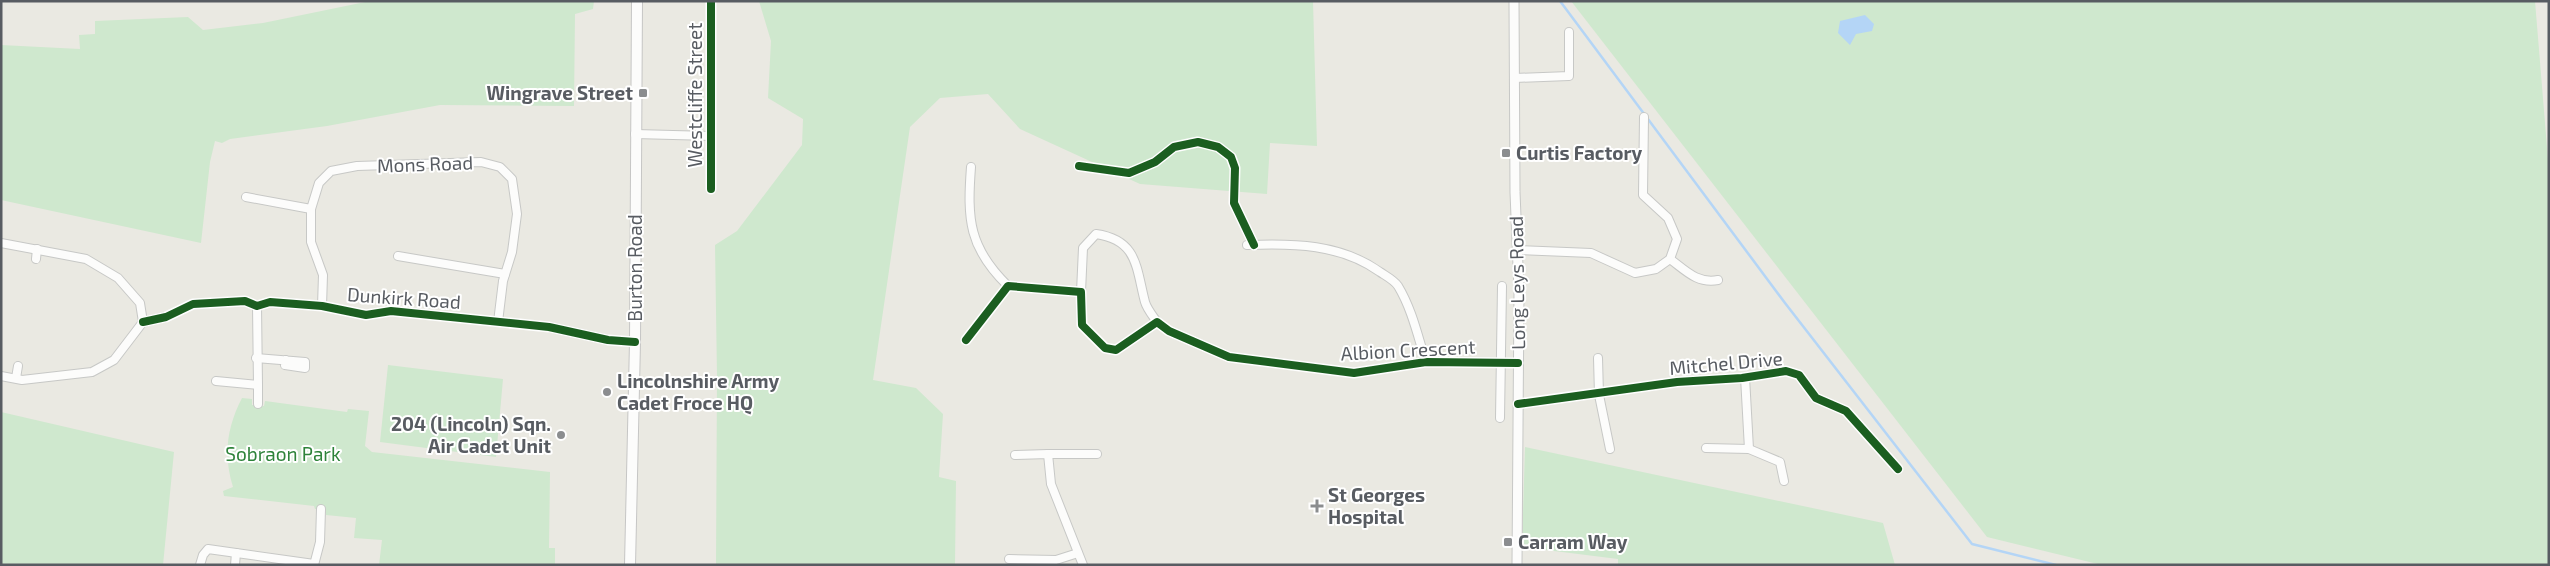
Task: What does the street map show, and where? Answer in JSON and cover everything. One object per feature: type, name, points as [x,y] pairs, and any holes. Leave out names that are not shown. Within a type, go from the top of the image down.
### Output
[{"type":"main road","name":"Burton Road","points":[[630,565],[635,342],[637,1]]},
{"type":"street","name":"Westcliffe Street","points":[[711,1],[711,189]]},
{"type":"street","name":"Long Leys Road","points":[[1514,1],[1516,250],[1519,291],[1517,565]]},
{"type":"street","points":[[1515,78],[1569,76],[1569,32]]},
{"type":"street","points":[[1516,250],[1591,253],[1635,273],[1656,270],[1670,259],[1677,239],[1668,218],[1643,195],[1644,117]]},
{"type":"street","points":[[635,134],[711,136]]},
{"type":"street","points":[[1079,166],[1129,174],[1155,162],[1174,147],[1198,142],[1218,146],[1231,157],[1235,168],[1234,203],[1250,245],[1286,243],[1332,250],[1371,266],[1397,284],[1410,311],[1426,362]]},
{"type":"street","name":"Mons Road","points":[[322,306],[323,275],[310,242],[311,209],[320,183],[331,171],[357,166],[480,162],[500,168],[512,179],[517,214],[512,252],[505,274],[498,322]]},
{"type":"street","points":[[971,167],[969,201],[976,241],[991,270],[1008,286],[1081,292]]},
{"type":"street","points":[[246,197],[311,209]]},
{"type":"street","name":"Albion Crescent","points":[[1157,322],[1116,350],[1105,348],[1082,325],[1083,248],[1096,234],[1109,236],[1122,243],[1130,251],[1140,274],[1145,303],[1157,322],[1169,331],[1229,357],[1354,373],[1426,362],[1518,363]]},
{"type":"street","points":[[1,242],[86,259],[118,278],[140,303],[143,322],[114,360],[92,372],[22,380],[1,376]]},
{"type":"street","points":[[36,259],[37,248]]},
{"type":"street","points":[[398,256],[505,274]]},
{"type":"street","points":[[1670,259],[1690,275],[1708,282],[1718,280]]},
{"type":"street","points":[[966,340],[1008,286]]},
{"type":"street","points":[[1500,418],[1502,286]]},
{"type":"street","name":"Dunkirk Road","points":[[143,322],[166,317],[193,304],[245,301],[257,306],[270,302],[322,306],[366,315],[391,311],[549,327],[608,340],[635,342]]},
{"type":"street","points":[[257,306],[256,358],[258,404]]},
{"type":"street","points":[[256,358],[286,360]]},
{"type":"street","points":[[1598,358],[1599,395],[1610,449]]},
{"type":"street","points":[[16,378],[18,366]]},
{"type":"street","name":"Mitchel Drive","points":[[1518,404],[1599,395],[1677,382],[1745,377],[1786,370],[1799,375],[1816,398],[1846,412],[1898,469]]},
{"type":"street","points":[[1745,377],[1749,449]]},
{"type":"street","points":[[216,381],[258,385]]},
{"type":"street","points":[[1706,448],[1749,449],[1780,462],[1784,481]]},
{"type":"street","points":[[1048,454],[1051,484],[1083,565]]},
{"type":"street","points":[[1015,455],[1097,454]]},
{"type":"street","points":[[200,565],[203,555],[208,550],[314,564],[320,542],[321,509]]},
{"type":"street","points":[[235,565],[236,553]]},
{"type":"street","points":[[1009,560],[1056,560],[1078,553]]},
{"type":"green space","points":[[370,1],[594,1],[593,9],[575,14],[574,106],[440,105],[327,126],[230,139],[222,143],[215,141],[210,162],[201,243],[1,200],[1,45],[80,49],[79,35],[95,34],[95,21],[188,17],[203,30],[263,23]]},
{"type":"green space","points":[[759,1],[1313,1],[1317,146],[1270,143],[1267,194],[1140,184],[1020,129],[988,94],[940,98],[910,127],[873,380],[916,388],[943,414],[939,477],[956,481],[955,565],[716,565],[717,376],[715,245],[737,231],[802,145],[803,119],[768,98],[771,41]]},
{"type":"green space","points":[[1571,1],[2535,1],[2549,172],[2549,565],[2102,565],[1987,537]]},
{"type":"green space","points":[[388,365],[503,379],[496,457],[380,442]]},
{"type":"green space","name":"Sobraon Park","points":[[242,398],[252,399],[252,405],[264,406],[265,401],[347,412],[348,409],[369,411],[365,446],[372,452],[550,472],[549,548],[555,548],[555,565],[379,565],[382,540],[354,538],[356,518],[326,515],[326,510],[315,509],[314,506],[224,496],[223,491],[233,487],[228,464],[228,441],[233,420]]},
{"type":"green space","points":[[1,412],[174,452],[163,565],[1,565]]},
{"type":"green space","points":[[1525,447],[1883,523],[1895,565],[1618,565],[1618,559],[1522,547]]},
{"type":"water","points":[[1865,15],[1874,24],[1872,31],[1856,34],[1850,45],[1838,33],[1840,21]]},
{"type":"waterway","points":[[1560,1],[1785,303],[1972,544],[2056,565]]},
{"type":"cycle path","points":[[711,1],[711,189]]},
{"type":"cycle path","points":[[1079,166],[1129,173],[1155,162],[1174,147],[1198,142],[1218,147],[1231,157],[1235,168],[1234,203],[1254,245]]},
{"type":"cycle path","points":[[966,340],[1008,286],[1081,292],[1082,325],[1105,348],[1116,350],[1157,322],[1169,331],[1229,357],[1354,373],[1426,362],[1518,363]]},
{"type":"cycle path","points":[[143,322],[166,317],[193,304],[245,301],[257,306],[270,302],[322,306],[366,315],[391,311],[549,327],[608,340],[635,342]]},
{"type":"cycle path","points":[[1518,404],[1677,382],[1742,378],[1786,371],[1799,375],[1816,398],[1846,411],[1898,469]]},
{"type":"place","name":"Wingrave Street","points":[[643,93]]},
{"type":"place","name":"Curtis Factory","points":[[1506,153]]},
{"type":"place","name":"Lincolnshire Army Cadet Froce HQ","points":[[607,392]]},
{"type":"place","name":"204 (Lincoln) Sqn. Air Cadet Unit","points":[[561,435]]},
{"type":"place","name":"St Georges Hospital","points":[[1317,506]]},
{"type":"place","name":"Carram Way","points":[[1508,542]]}]
